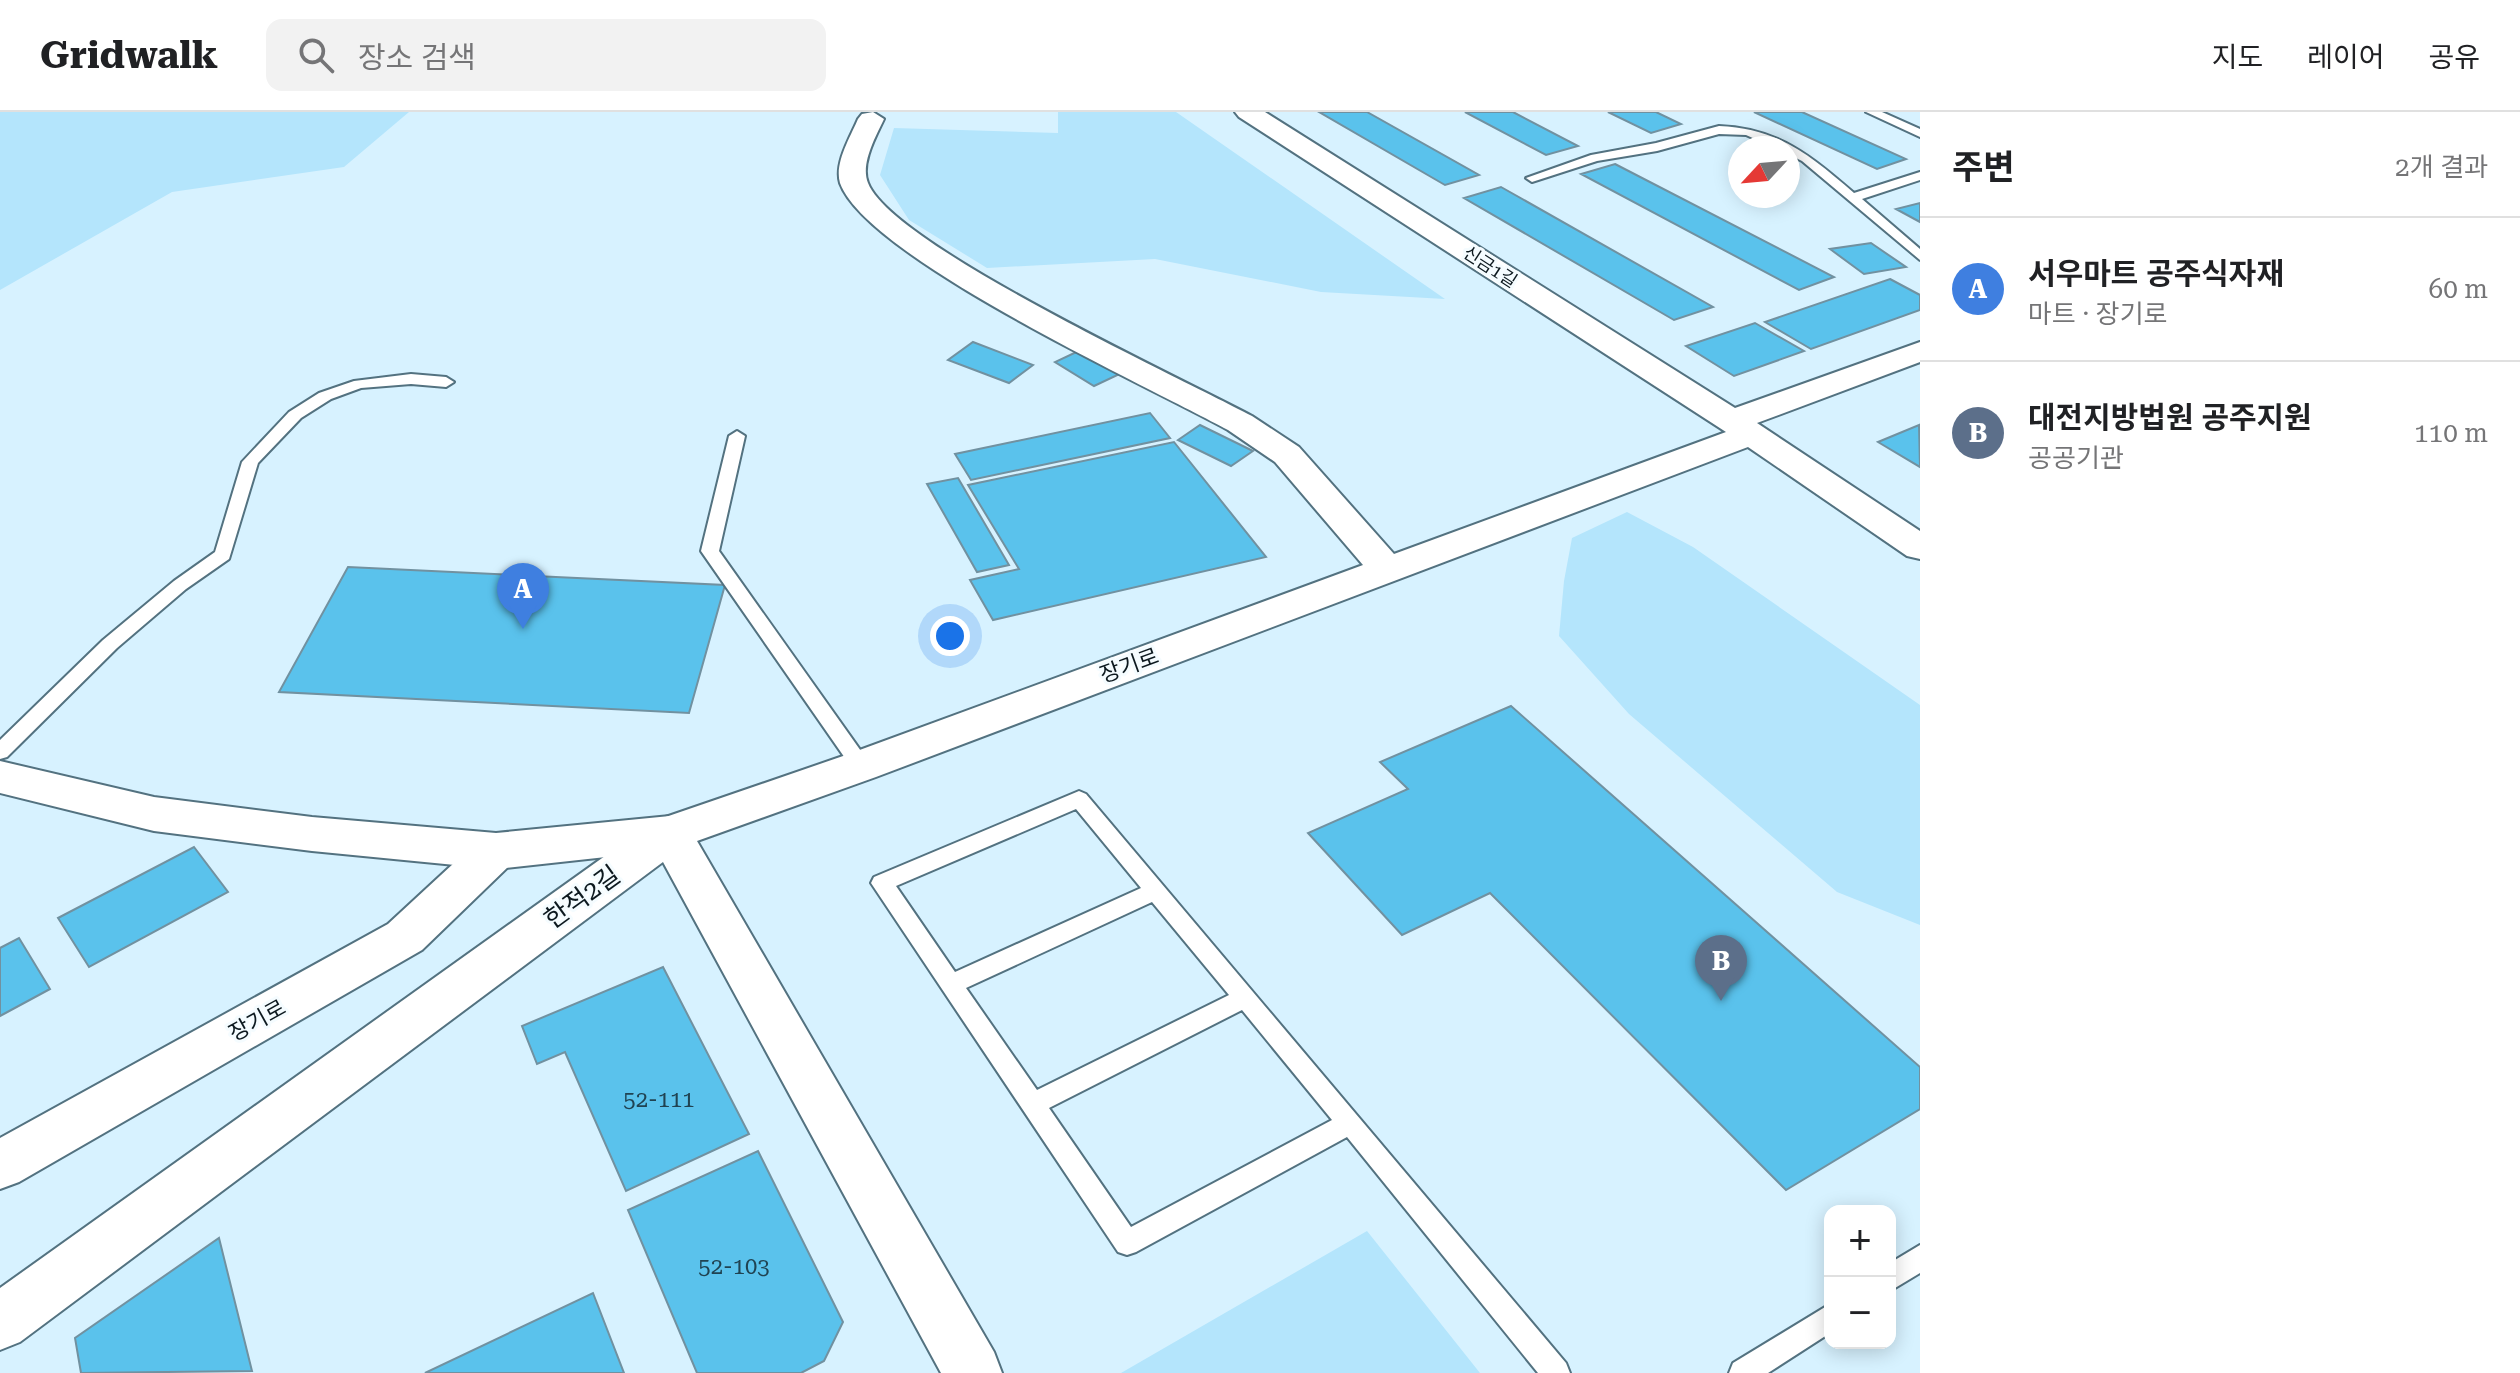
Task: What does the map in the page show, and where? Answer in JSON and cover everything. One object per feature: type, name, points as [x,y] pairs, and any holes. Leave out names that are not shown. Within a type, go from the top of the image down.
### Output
[{"type":"street","name":"신금1길","points":[[1248,112],[1742,428],[1920,548]]},
{"type":"street","points":[[871,119],[854,163],[854,184],[869,206],[890,227],[954,272],[1235,420],[1280,448],[1387,569]]},
{"type":"street","points":[[1742,428],[1920,351]]},
{"type":"street","name":"장기로","points":[[0,777],[14,783],[154,814],[312,834],[496,851],[670,833],[861,766],[1387,569],[1742,428]]},
{"type":"street","points":[[670,833],[967,1371]]},
{"type":"street","name":"한적2길","points":[[0,1322],[670,833]]},
{"type":"street","name":"장기로","points":[[0,1165],[405,937],[496,851]]},
{"type":"lane","points":[[1872,112],[1920,133]]},
{"type":"lane","points":[[1532,178],[1595,158],[1657,147],[1719,130],[1748,131],[1759,136]]},
{"type":"lane","points":[[1800,155],[1920,256]]},
{"type":"lane","points":[[1852,198],[1920,176]]},
{"type":"lane","points":[[0,752],[110,644],[180,585],[223,555],[250,462],[295,415],[325,396],[359,384],[411,379],[446,382]]},
{"type":"lane","points":[[737,436],[710,551],[861,766]]},
{"type":"lane","points":[[1350,1123],[1127,1243],[882,883],[1079,799],[1350,1123],[1556,1373]]},
{"type":"lane","points":[[952,984],[1156,891]]},
{"type":"lane","points":[[1032,1104],[1245,998]]},
{"type":"lane","points":[[1892,1277],[1920,1258]]},
{"type":"lane","points":[[1743,1373],[1824,1321]]},
{"type":"shaded area","points":[[0,112],[409,112],[344,167],[172,192],[0,290]]},
{"type":"shaded area","points":[[1058,112],[1176,112],[1445,299],[1321,292],[1155,259],[987,268],[909,220],[880,175],[894,128],[1058,133]]},
{"type":"shaded area","points":[[1627,512],[1693,547],[1920,705],[1920,925],[1837,892],[1629,714],[1559,636],[1572,538]]},
{"type":"shaded area","points":[[1367,1231],[1480,1373],[1121,1373]]},
{"type":"building","points":[[1319,112],[1367,112],[1479,175],[1445,185]]},
{"type":"building","points":[[1465,112],[1513,112],[1578,146],[1546,155]]},
{"type":"building","points":[[1608,112],[1656,112],[1681,124],[1651,133]]},
{"type":"building","points":[[1754,112],[1802,112],[1906,159],[1877,169]]},
{"type":"building","points":[[1615,164],[1834,277],[1799,290],[1581,174]]},
{"type":"building","points":[[1501,187],[1713,307],[1674,320],[1464,198]]},
{"type":"building","points":[[1920,203],[1920,222],[1896,209]]},
{"type":"building","points":[[1871,243],[1906,267],[1864,274],[1830,249]]},
{"type":"building","points":[[1890,279],[1920,295],[1920,310],[1811,349],[1765,322]]},
{"type":"building","points":[[1755,323],[1804,351],[1734,376],[1686,346]]},
{"type":"building","points":[[973,342],[1033,365],[1009,383],[948,360]]},
{"type":"building","points":[[1085,348],[1124,372],[1094,386],[1055,362]]},
{"type":"building","points":[[1150,413],[1170,438],[971,480],[955,454]]},
{"type":"building","points":[[1200,425],[1253,451],[1231,466],[1178,440]]},
{"type":"building","points":[[1919,425],[1920,467],[1878,442]]},
{"type":"building","points":[[1174,442],[1266,557],[993,620],[970,580],[1019,569],[968,485]]},
{"type":"building","points":[[958,478],[1009,565],[977,572],[927,484]]},
{"type":"building","points":[[348,567],[725,585],[689,713],[279,692]]},
{"type":"building","points":[[1511,706],[1920,1067],[1920,1109],[1786,1190],[1490,893],[1402,935],[1308,833],[1408,789],[1380,762]]},
{"type":"building","points":[[194,847],[228,892],[89,967],[58,918]]},
{"type":"building","points":[[19,938],[50,989],[0,1016],[0,948]]},
{"type":"building","points":[[663,967],[749,1134],[626,1191],[565,1052],[537,1064],[522,1026]]},
{"type":"building","points":[[758,1151],[843,1322],[824,1361],[801,1373],[697,1373],[628,1210]]},
{"type":"building","points":[[219,1238],[252,1371],[81,1373],[75,1338]]},
{"type":"building","points":[[593,1293],[624,1373],[425,1373]]},
{"type":"place","name":"서우마트 공주식자재","points":[[523,629]]},
{"type":"place","name":"대전지방법원 공주지원","points":[[1721,1001]]}]
